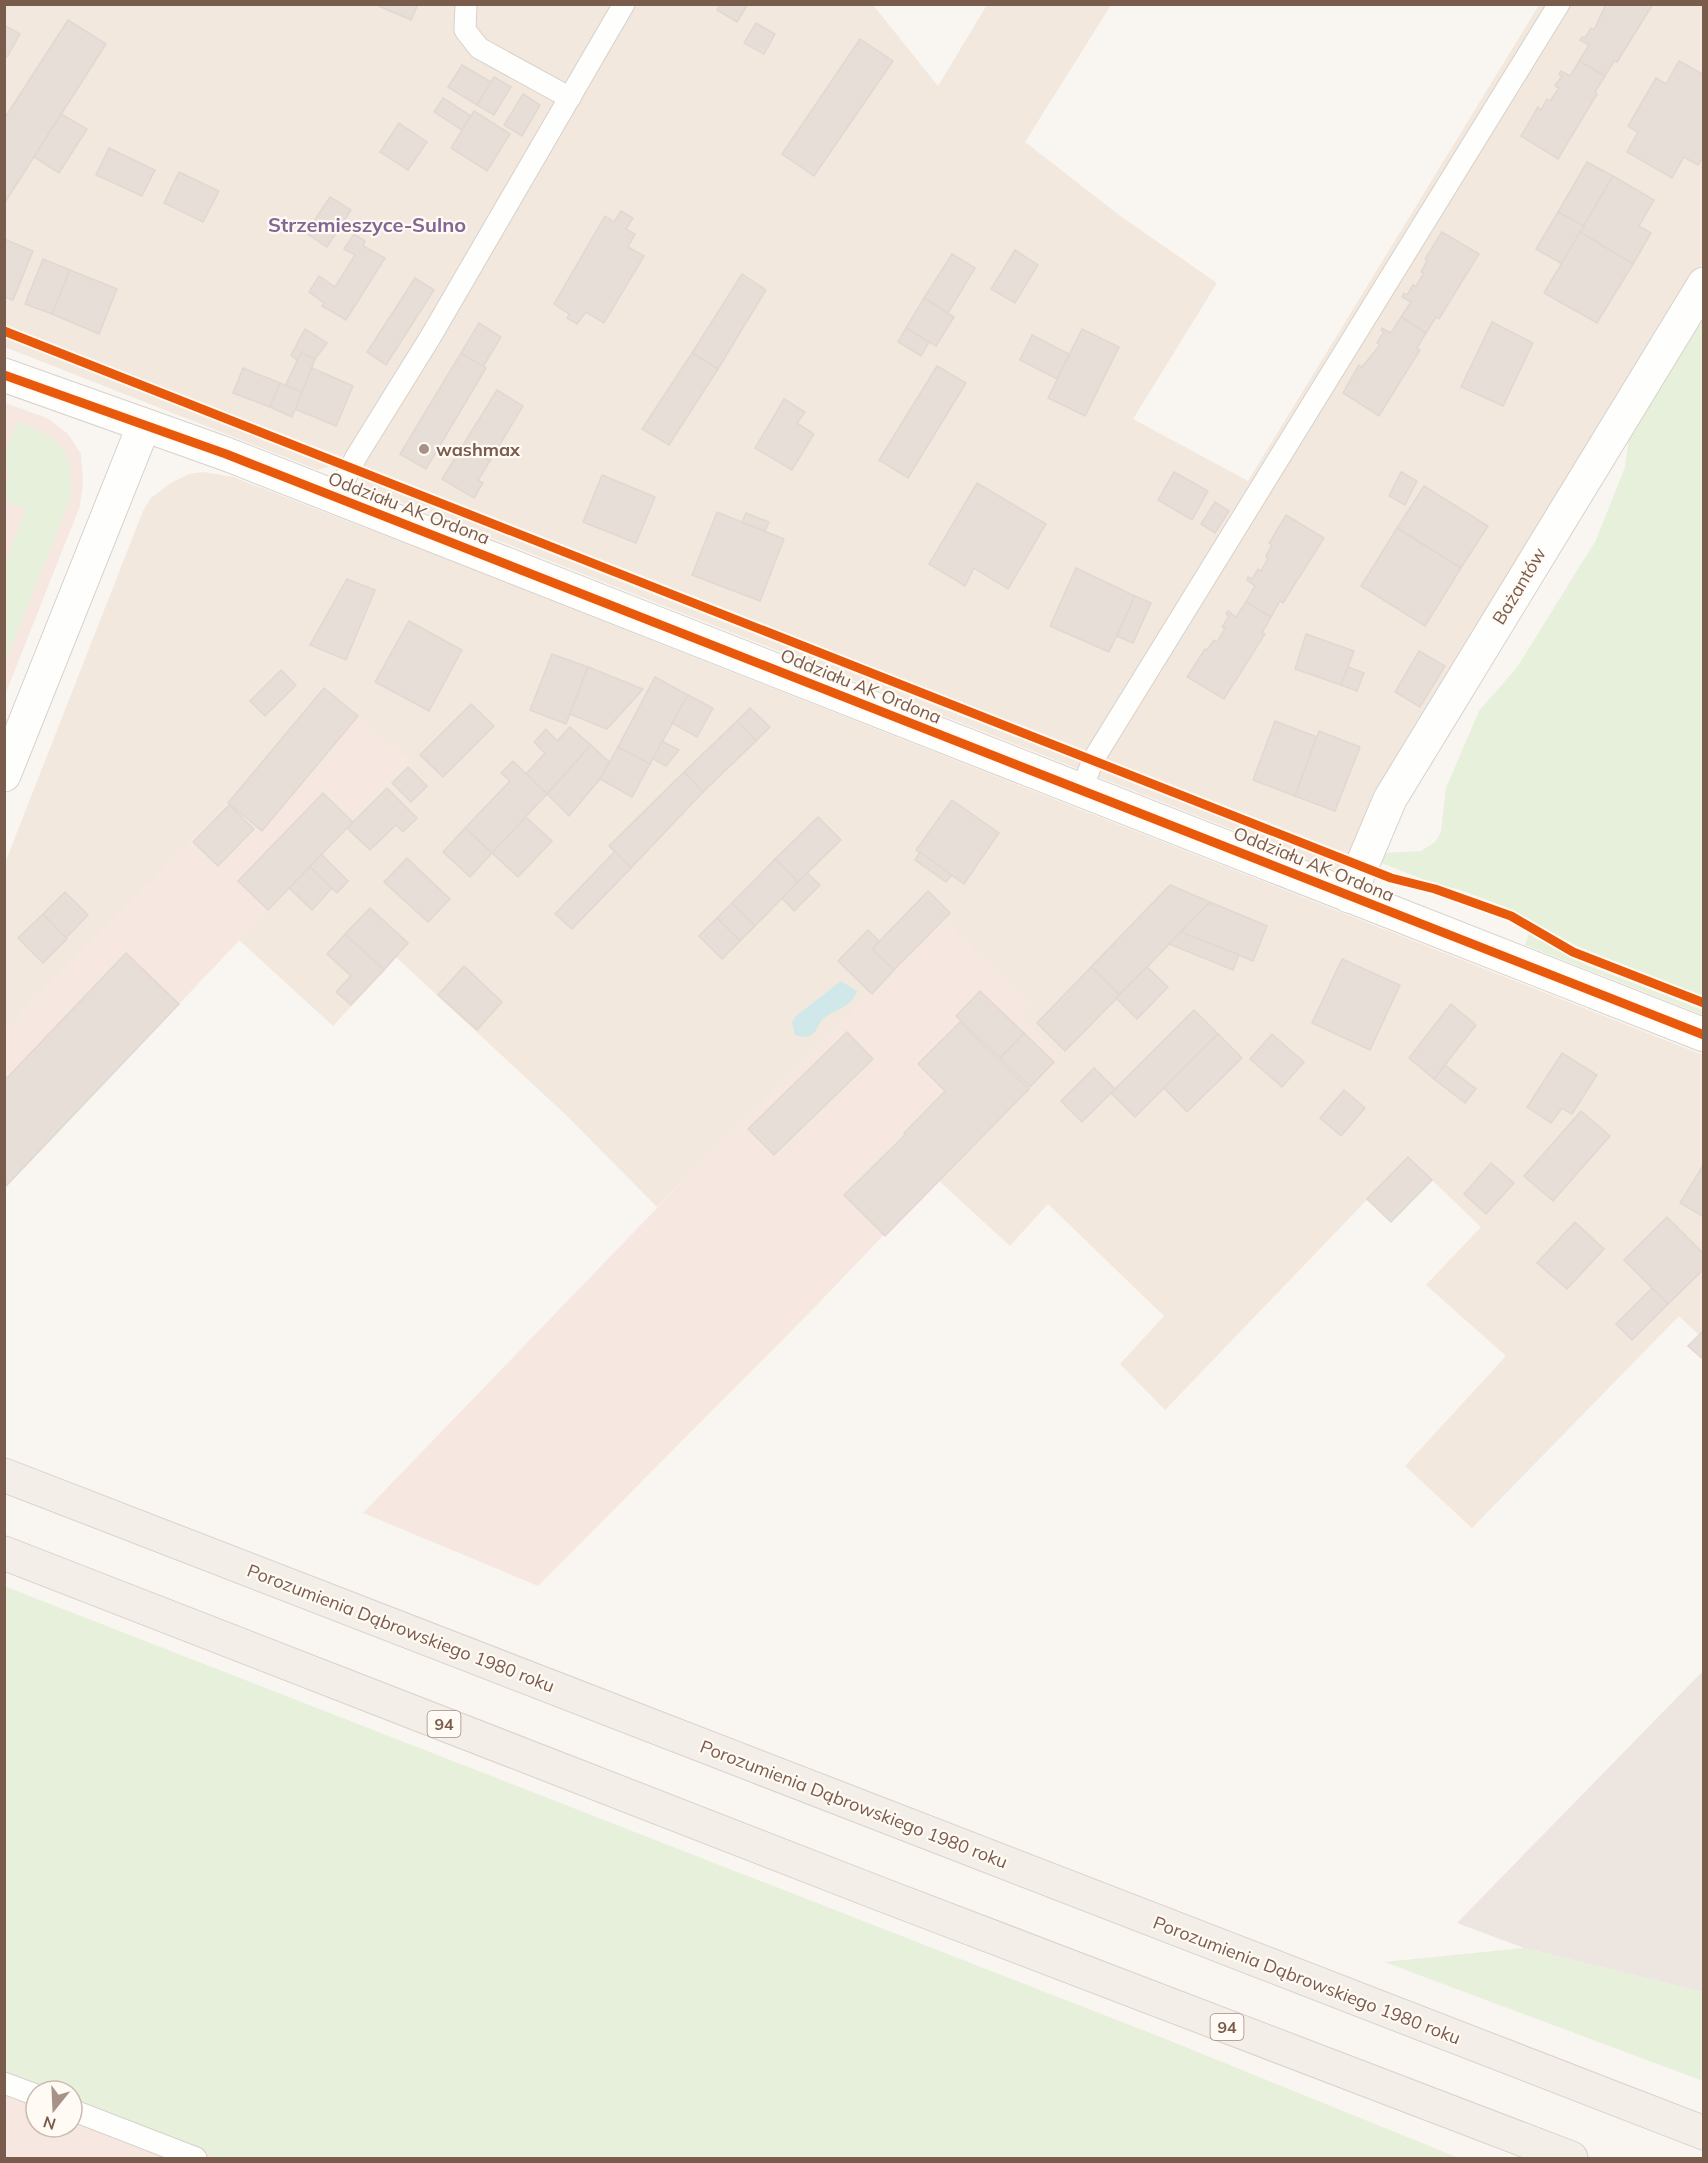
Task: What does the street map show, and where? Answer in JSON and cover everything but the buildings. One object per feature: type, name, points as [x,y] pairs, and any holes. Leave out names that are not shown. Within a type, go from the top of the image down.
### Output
[{"type":"main road","name":"Porozumienia Dąbrowskiego 1980 roku","points":[[4,1475],[1704,2133]]},
{"type":"main road","name":"94","points":[[4,1553],[883,1896],[1571,2158]]},
{"type":"street","name":"Bażantów","points":[[1349,896],[1390,799],[1704,284]]},
{"type":"street","name":"Oddziału AK Ordona","points":[[4,375],[336,497],[1704,1035]]},
{"type":"street","points":[[4,775],[144,425]]},
{"type":"lane","points":[[466,4],[465,30],[479,48],[570,98]]},
{"type":"lane","points":[[336,497],[356,457],[624,4]]},
{"type":"lane","points":[[1081,790],[1093,760],[1558,4]]},
{"type":"lane","points":[[4,2083],[24,2090]]},
{"type":"lane","points":[[84,2115],[196,2158]]},
{"type":"shaded area","points":[[4,5],[873,5],[938,86],[987,5],[1111,5],[1025,142],[1123,218],[1217,283],[1133,419],[1248,481],[1539,5],[1703,5],[1703,262],[1350,850],[1344,864],[1340,870],[1335,870],[365,488],[359,475],[368,456],[349,449],[334,465],[318,470],[5,347]]},
{"type":"shaded area","points":[[5,403],[47,418],[68,434],[81,454],[83,481],[80,506],[5,695]]},
{"type":"shaded area","points":[[203,472],[233,477],[417,548],[1703,1055],[1703,1339],[1679,1316],[1472,1528],[1405,1466],[1506,1356],[1426,1285],[1481,1227],[1408,1157],[1165,1410],[1120,1364],[1164,1316],[1048,1204],[1010,1246],[937,1179],[1020,1015],[1031,1003],[943,921],[657,1207],[567,1116],[396,957],[333,1026],[239,940],[411,764],[324,688],[228,803],[5,1031],[5,863],[143,511],[151,498],[171,483],[189,474]]},
{"type":"shaded area","points":[[324,688],[411,764],[306,870],[5,1188],[5,1031],[228,803]]},
{"type":"shaded area","points":[[943,920],[1031,1003],[1020,1016],[1060,1056],[937,1179],[815,1307],[538,1586],[363,1513],[683,1181]]},
{"type":"shaded area","points":[[1703,1671],[1703,1992],[1524,1948],[1457,1923]]},
{"type":"shaded area","points":[[4,2076],[24,2085],[24,2139],[84,2139],[84,2107],[220,2158],[5,2158]]},
{"type":"green space","points":[[1703,309],[1703,996],[1579,947],[1506,907],[1458,889],[1424,883],[1420,878],[1379,862],[1382,853],[1421,851],[1435,842],[1441,832],[1446,788],[1479,711],[1518,666],[1596,540],[1625,467],[1630,429]]},
{"type":"green space","points":[[17,422],[45,434],[62,447],[70,466],[71,496],[5,663],[5,564],[26,509],[5,501],[5,486],[10,471],[5,469],[5,453]]},
{"type":"green space","points":[[1529,934],[1587,965],[1703,1010],[1703,1015],[1525,945]]},
{"type":"green space","points":[[4,1586],[1163,2038],[1459,2158],[220,2158],[84,2107],[84,2079],[24,2079],[24,2083],[5,2076]]},
{"type":"green space","points":[[1524,1948],[1703,1992],[1703,2081],[1384,1962]]},
{"type":"water","points":[[841,981],[857,991],[851,1001],[824,1018],[812,1035],[806,1037],[795,1035],[792,1022],[796,1016]]},
{"type":"cycle path","points":[[4,331],[1391,878],[1435,889],[1511,916],[1573,952],[1704,1003]]},
{"type":"cycle path","points":[[4,375],[226,454],[1704,1035]]},
{"type":"place","name":"washmax","points":[[424,449]]},
{"type":"district","name":"Strzemieszyce-Sulno","points":[[367,224]]}]
